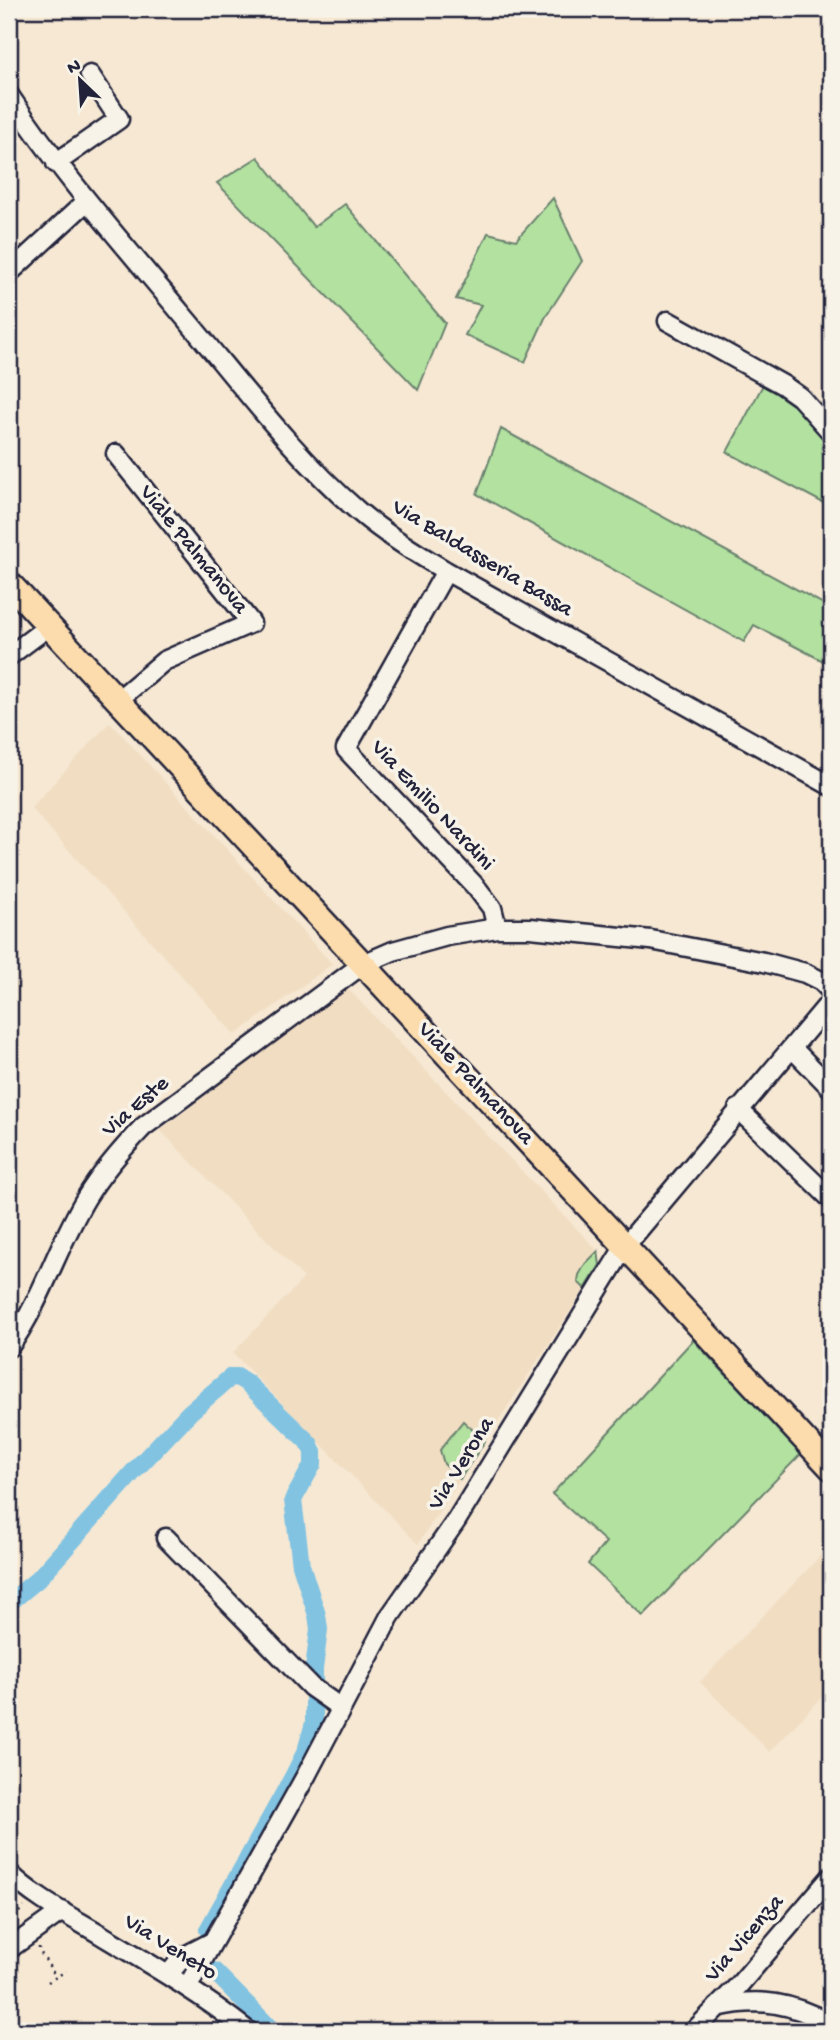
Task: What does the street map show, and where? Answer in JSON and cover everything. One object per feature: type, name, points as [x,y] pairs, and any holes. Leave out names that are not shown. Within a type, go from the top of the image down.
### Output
[{"type":"main road","name":"Viale Palmanova","points":[[9,583],[831,1468]]},
{"type":"street","points":[[56,163],[119,119],[90,75]]},
{"type":"street","name":"Via Baldasseria Bassa","points":[[9,94],[56,163],[87,201],[274,423],[358,511],[446,571],[831,786]]},
{"type":"street","points":[[9,273],[87,201]]},
{"type":"street","points":[[668,321],[783,385],[800,397],[831,432]]},
{"type":"street","name":"Viale Palmanova","points":[[116,454],[251,622],[164,662],[118,700]]},
{"type":"street","name":"Via Emilio Nardini","points":[[446,571],[346,749],[476,887],[492,908],[496,928]]},
{"type":"street","points":[[9,656],[49,626]]},
{"type":"street","points":[[363,964],[424,941],[496,928],[530,928],[686,946],[806,973],[821,981],[831,991]]},
{"type":"street","name":"Via Este","points":[[9,1346],[35,1304],[86,1198],[121,1149],[143,1127],[363,964]]},
{"type":"street","name":"Via Verona","points":[[187,1986],[307,1774],[390,1616],[456,1521],[625,1245],[831,1001]]},
{"type":"street","points":[[792,1048],[831,1088]]},
{"type":"street","points":[[738,1109],[831,1199]]},
{"type":"street","points":[[166,1538],[316,1691],[341,1708]]},
{"type":"street","name":"Via Veneto","points":[[9,1873],[62,1912],[187,1986],[248,2031]]},
{"type":"street","name":"Via Vicenza","points":[[695,2031],[831,1877]]},
{"type":"street","points":[[9,1949],[62,1912]]},
{"type":"street","points":[[168,1975],[183,1957],[212,1942]]},
{"type":"street","points":[[717,2007],[751,2001],[769,2002],[799,2010],[831,2024]]},
{"type":"path","points":[[9,1923],[31,1900]]},
{"type":"path","points":[[39,1950],[56,1977]]},
{"type":"path","points":[[48,1982],[66,1971]]},
{"type":"path","points":[[283,2031],[291,2021]]},
{"type":"shaded area","points":[[110,722],[332,964],[235,1035],[31,808]]},
{"type":"shaded area","points":[[347,988],[598,1251],[600,1265],[418,1544],[233,1353],[304,1278],[160,1130]]},
{"type":"shaded area","points":[[831,1545],[831,1687],[770,1752],[700,1682]]},
{"type":"green space","points":[[258,157],[314,227],[345,204],[445,323],[418,390],[217,183]]},
{"type":"green space","points":[[553,198],[582,261],[545,318],[525,362],[465,335],[481,305],[456,299],[488,233],[516,240]]},
{"type":"green space","points":[[765,381],[788,394],[831,439],[831,507],[727,452]]},
{"type":"green space","points":[[501,429],[831,608],[831,665],[754,625],[744,642],[477,494]]},
{"type":"green space","points":[[598,1251],[600,1265],[585,1289],[578,1282],[579,1275],[585,1264]]},
{"type":"green space","points":[[693,1340],[801,1454],[643,1616],[588,1564],[606,1542],[552,1494]]},
{"type":"green space","points":[[463,1421],[485,1441],[460,1479],[444,1464],[440,1450]]},
{"type":"waterway","points":[[9,1603],[38,1579],[190,1412],[231,1377],[237,1377],[247,1383],[309,1443],[313,1452],[313,1464],[293,1500],[301,1565],[319,1629],[314,1669],[314,1723],[306,1751],[292,1779],[208,1930]]},
{"type":"waterway","points":[[214,1971],[273,2031]]}]
